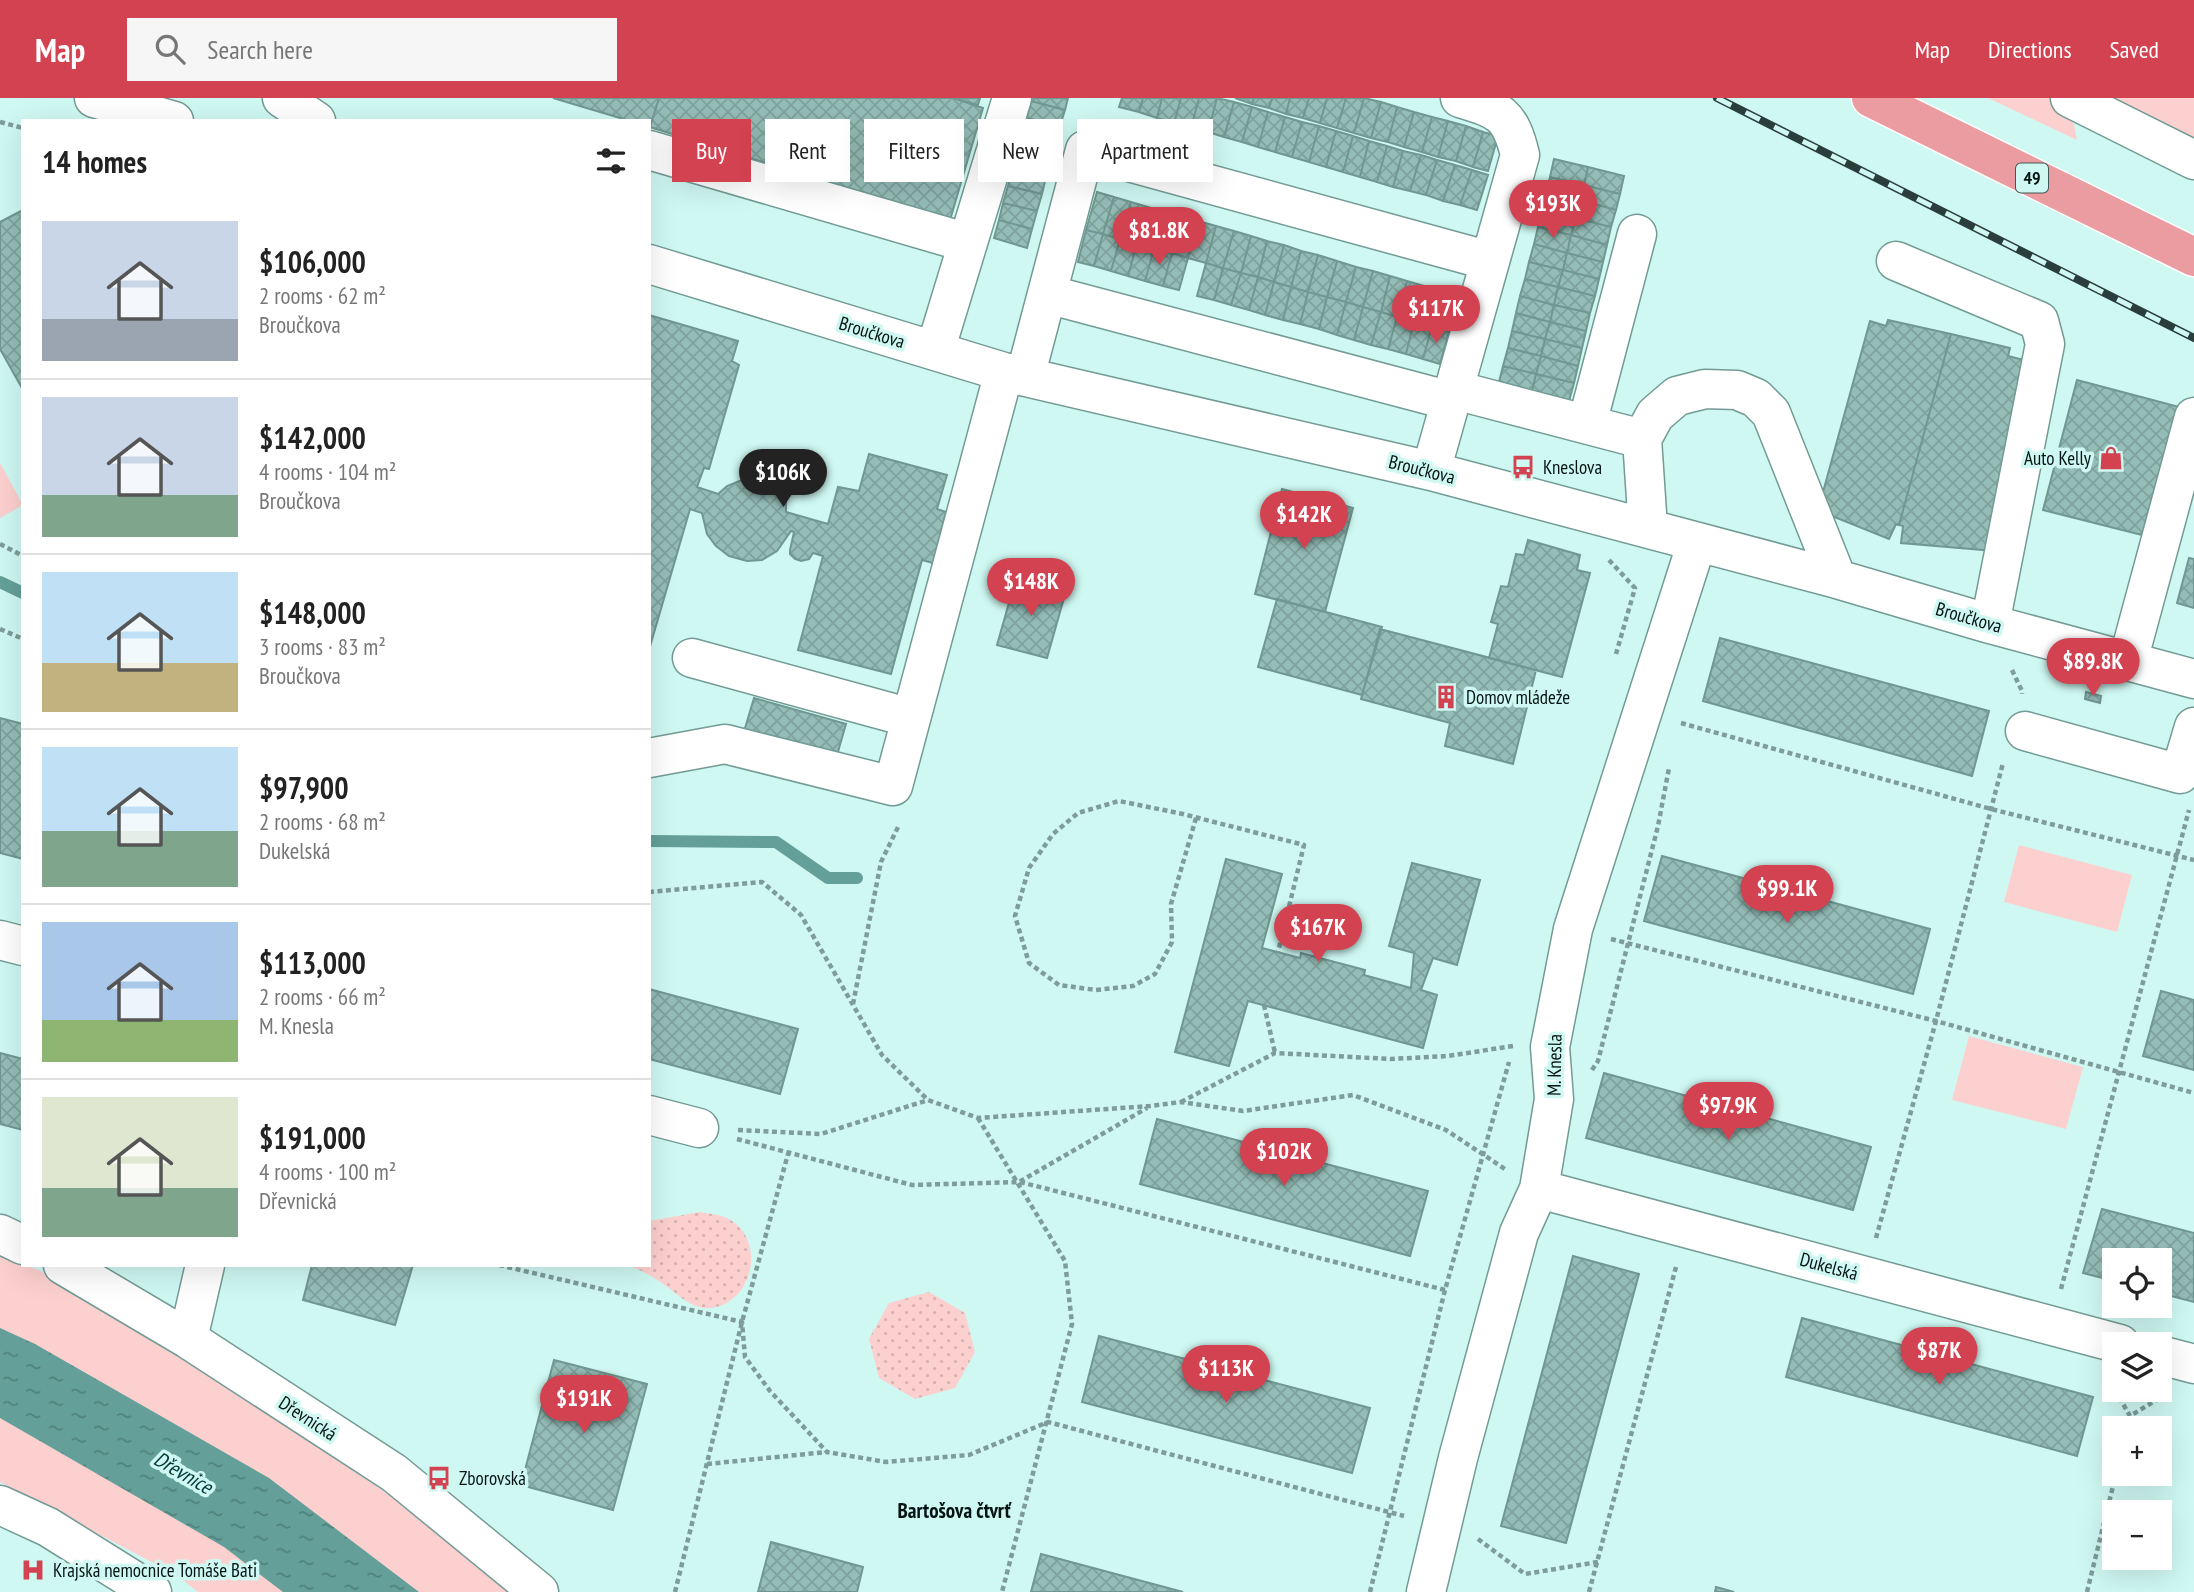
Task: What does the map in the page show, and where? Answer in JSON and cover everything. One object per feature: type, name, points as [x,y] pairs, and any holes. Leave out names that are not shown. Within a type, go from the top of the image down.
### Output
[{"type":"main road","name":"49","points":[[1871,98],[2194,257]]},
{"type":"street","points":[[94,98],[167,119]]},
{"type":"street","points":[[282,98],[314,119]]},
{"type":"street","points":[[935,351],[1012,98]]},
{"type":"street","points":[[1431,471],[1520,155],[1514,129],[1493,108],[1460,98]]},
{"type":"street","points":[[2076,100],[2194,160]]},
{"type":"street","points":[[651,758],[726,744],[893,786],[1015,374],[1047,294],[1085,150],[1490,261]]},
{"type":"street","points":[[651,151],[968,243]]},
{"type":"street","points":[[1587,424],[1637,234]]},
{"type":"street","points":[[1896,261],[2039,321],[2045,344],[1990,624]]},
{"type":"street","name":"Broučkova","points":[[651,265],[1015,374],[1431,471],[1837,579],[2194,679]]},
{"type":"street","points":[[1047,294],[1642,439]]},
{"type":"street","points":[[1648,528],[1642,439],[1655,415],[1677,396],[1705,389],[1737,390],[1756,398],[1771,412],[1837,579]]},
{"type":"street","points":[[2128,661],[2194,418]]},
{"type":"street","name":"M. Knesla","points":[[1426,1592],[1519,1233],[1539,1189],[1554,1099],[1550,1047],[1573,929],[1697,542]]},
{"type":"street","points":[[692,658],[911,718]]},
{"type":"street","points":[[2016,730],[2180,774],[2194,727]]},
{"type":"street","points":[[0,940],[21,945]]},
{"type":"street","points":[[651,1116],[699,1128]]},
{"type":"street","name":"Dukelská","points":[[1539,1189],[2102,1339]]},
{"type":"street","points":[[0,1234],[21,1244]]},
{"type":"street","name":"Dřevnická","points":[[66,1267],[188,1339],[394,1473],[539,1592]]},
{"type":"street","points":[[188,1339],[205,1267]]},
{"type":"street","points":[[0,1505],[48,1527],[152,1592]]},
{"type":"path","points":[[0,122],[21,127]]},
{"type":"path","points":[[0,544],[21,555]]},
{"type":"path","points":[[0,629],[21,638]]},
{"type":"path","points":[[1865,1276],[1937,1021],[1991,809],[2016,730],[2022,691],[2012,668]]},
{"type":"path","points":[[1676,735],[1678,722],[1991,809],[2194,860]]},
{"type":"path","points":[[1586,1081],[1598,1060],[1658,826],[1671,761]]},
{"type":"path","points":[[1196,818],[1171,904],[1172,942],[1155,974],[1133,986],[1096,990],[1059,985],[1029,963],[1015,916],[1029,867],[1054,834],[1078,813],[1119,801],[1196,818],[1304,845],[1279,952]]},
{"type":"path","points":[[2052,1325],[2190,805]]},
{"type":"path","points":[[651,891],[762,882],[801,915],[882,1055],[928,1100],[978,1118],[1181,1102],[1243,1111],[1353,1095],[1446,1130],[1483,1156],[1539,1189]]},
{"type":"path","points":[[1573,929],[1937,1021],[2194,1093]]},
{"type":"path","points":[[1264,1005],[1275,1054]]},
{"type":"path","points":[[1181,1102],[1275,1054],[1391,1059],[1448,1056],[1514,1046]]},
{"type":"path","points":[[699,1128],[821,1134],[928,1100]]},
{"type":"path","points":[[1019,1182],[1150,1106]]},
{"type":"path","points":[[978,1118],[1065,1261],[1072,1324],[1002,1592]]},
{"type":"path","points":[[699,1128],[788,1154],[912,1185],[1019,1182],[1445,1290]]},
{"type":"path","points":[[675,1592],[742,1322],[788,1154]]},
{"type":"path","points":[[1589,1592],[1686,1227]]},
{"type":"path","points":[[508,1267],[742,1322]]},
{"type":"path","points":[[742,1322],[745,1357],[769,1391],[827,1452]]},
{"type":"path","points":[[2122,1402],[2130,1416],[2183,1377]]},
{"type":"path","points":[[707,1464],[827,1452],[886,1462],[969,1455],[1048,1422],[1469,1532],[1525,1574],[1598,1562]]},
{"type":"path","points":[[2087,1592],[2113,1486]]},
{"type":"shaded area","points":[[1988,98],[2069,98],[2077,140]]},
{"type":"shaded area","points":[[2110,98],[2194,98],[2194,143]]},
{"type":"shaded area","points":[[0,463],[21,506],[0,518]]},
{"type":"shaded area","points":[[2019,845],[2132,875],[2117,932],[2004,902]]},
{"type":"shaded area","points":[[1969,1036],[2083,1067],[2066,1129],[1952,1100]]},
{"type":"shaded area","points":[[700,1212],[727,1218],[740,1228],[748,1240],[751,1254],[750,1269],[737,1295],[725,1304],[703,1308],[683,1299],[651,1276],[630,1267],[651,1267],[651,1221]]},
{"type":"shaded area","points":[[0,1253],[21,1262],[21,1267],[39,1270],[214,1376],[404,1505],[513,1592],[198,1592],[176,1575],[0,1482]]},
{"type":"shaded area","points":[[929,1292],[965,1313],[975,1352],[955,1388],[915,1399],[879,1378],[869,1339],[889,1303]]},
{"type":"water","name":"Dřevnice","points":[[0,1328],[35,1344],[269,1478],[419,1592],[283,1592],[224,1547],[0,1418]]},
{"type":"building","points":[[553,98],[659,98],[651,124],[651,119],[623,119]]},
{"type":"building","points":[[659,98],[953,98],[983,108],[964,172],[964,119],[864,119],[864,182],[961,182],[950,220],[827,182],[850,182],[850,119],[765,119],[765,163],[751,158],[751,119],[672,119],[672,134],[651,127]]},
{"type":"building","points":[[953,98],[980,98],[978,105]]},
{"type":"building","points":[[1032,98],[1068,98],[1065,110],[1031,101]]},
{"type":"building","points":[[1122,98],[1143,98],[1139,112],[1119,107]]},
{"type":"building","points":[[1143,98],[1162,98],[1157,118],[1139,112]]},
{"type":"building","points":[[1162,98],[1181,98],[1175,119],[1157,118]]},
{"type":"building","points":[[1181,98],[1199,98],[1193,119],[1175,119]]},
{"type":"building","points":[[1199,98],[1217,98],[1211,119],[1193,119]]},
{"type":"building","points":[[1217,98],[1234,102],[1224,137],[1213,134],[1211,119]]},
{"type":"building","points":[[1235,98],[1254,98],[1252,104]]},
{"type":"building","points":[[1254,98],[1272,98],[1269,108],[1252,104]]},
{"type":"building","points":[[1272,98],[1290,98],[1286,114],[1269,108]]},
{"type":"building","points":[[1290,98],[1309,98],[1303,118],[1286,114]]},
{"type":"building","points":[[1309,98],[1327,98],[1320,123],[1303,118]]},
{"type":"building","points":[[1327,98],[1346,98],[1337,128],[1320,123]]},
{"type":"building","points":[[1346,98],[1364,98],[1354,133],[1337,128]]},
{"type":"building","points":[[1364,98],[1381,102],[1371,138],[1354,133]]},
{"type":"building","points":[[1031,101],[1065,110],[1062,119],[1027,118]]},
{"type":"building","points":[[1234,102],[1252,107],[1242,142],[1224,137]]},
{"type":"building","points":[[1381,102],[1397,107],[1388,142],[1371,138]]},
{"type":"building","points":[[1252,107],[1268,112],[1258,147],[1242,142]]},
{"type":"building","points":[[1397,107],[1414,112],[1404,147],[1388,142]]},
{"type":"building","points":[[1268,112],[1285,117],[1275,152],[1258,147]]},
{"type":"building","points":[[1414,112],[1432,117],[1422,152],[1404,147]]},
{"type":"building","points":[[1285,117],[1302,122],[1292,157],[1275,152]]},
{"type":"building","points":[[1432,117],[1448,121],[1438,157],[1422,152]]},
{"type":"building","points":[[1448,121],[1466,126],[1456,161],[1438,157]]},
{"type":"building","points":[[1302,122],[1319,126],[1309,162],[1292,157]]},
{"type":"building","points":[[1319,126],[1336,131],[1326,167],[1309,162]]},
{"type":"building","points":[[1466,126],[1483,132],[1473,167],[1456,161]]},
{"type":"building","points":[[1336,131],[1353,136],[1343,172],[1326,167]]},
{"type":"building","points":[[1483,132],[1498,136],[1488,171],[1473,167]]},
{"type":"building","points":[[1353,136],[1369,141],[1360,177],[1343,172]]},
{"type":"building","points":[[1369,141],[1387,146],[1377,182],[1360,177]]},
{"type":"building","points":[[1387,146],[1403,151],[1393,187],[1377,182]]},
{"type":"building","points":[[1403,151],[1421,155],[1410,191],[1393,187]]},
{"type":"building","points":[[1421,155],[1437,160],[1426,195],[1410,191]]},
{"type":"building","points":[[1554,159],[1588,167],[1584,185],[1550,177]]},
{"type":"building","points":[[1437,160],[1455,165],[1443,201],[1426,195]]},
{"type":"building","points":[[1455,165],[1472,170],[1460,205],[1443,201]]},
{"type":"building","points":[[1588,167],[1624,176],[1620,194],[1584,185]]},
{"type":"building","points":[[1472,170],[1488,175],[1477,210],[1460,205]]},
{"type":"building","points":[[1550,177],[1584,185],[1580,200],[1546,192]]},
{"type":"building","points":[[1009,182],[1045,182],[1042,194],[1008,186]]},
{"type":"building","points":[[1584,185],[1620,194],[1616,210],[1580,200]]},
{"type":"building","points":[[1008,186],[1042,194],[1037,211],[1003,203]]},
{"type":"building","points":[[1097,192],[1114,197],[1103,234],[1086,230]]},
{"type":"building","points":[[1546,192],[1580,200],[1576,218],[1542,210]]},
{"type":"building","points":[[1114,197],[1131,202],[1120,239],[1103,234]]},
{"type":"building","points":[[1580,200],[1616,210],[1611,227],[1576,218]]},
{"type":"building","points":[[1131,202],[1148,207],[1137,243],[1120,239]]},
{"type":"building","points":[[1003,203],[1037,211],[1032,229],[999,220]]},
{"type":"building","points":[[1148,207],[1164,212],[1154,249],[1137,243]]},
{"type":"building","points":[[1542,210],[1576,218],[1571,235],[1538,227]]},
{"type":"building","points":[[21,211],[21,386],[0,349],[0,222]]},
{"type":"building","points":[[1164,212],[1182,216],[1172,253],[1154,249]]},
{"type":"building","points":[[1182,216],[1198,221],[1188,258],[1172,253]]},
{"type":"building","points":[[1576,218],[1611,227],[1607,245],[1571,235]]},
{"type":"building","points":[[999,220],[1032,229],[1027,248],[994,238]]},
{"type":"building","points":[[1198,221],[1216,226],[1206,263],[1188,258]]},
{"type":"building","points":[[1216,226],[1234,231],[1223,268],[1206,263]]},
{"type":"building","points":[[1538,227],[1571,235],[1567,253],[1534,244]]},
{"type":"building","points":[[1086,230],[1103,234],[1094,266],[1078,262]]},
{"type":"building","points":[[1234,231],[1251,236],[1241,273],[1223,268]]},
{"type":"building","points":[[1103,234],[1120,239],[1111,271],[1094,266]]},
{"type":"building","points":[[1571,235],[1607,245],[1603,262],[1567,253]]},
{"type":"building","points":[[1251,236],[1267,241],[1258,277],[1241,273]]},
{"type":"building","points":[[1120,239],[1137,243],[1128,276],[1111,271]]},
{"type":"building","points":[[1267,241],[1284,245],[1274,282],[1258,277]]},
{"type":"building","points":[[1137,243],[1154,249],[1145,281],[1128,276]]},
{"type":"building","points":[[1534,244],[1567,253],[1563,270],[1529,262]]},
{"type":"building","points":[[1284,245],[1301,251],[1291,287],[1274,282]]},
{"type":"building","points":[[1154,249],[1172,253],[1163,286],[1145,281]]},
{"type":"building","points":[[1301,251],[1318,255],[1308,292],[1291,287]]},
{"type":"building","points":[[1172,253],[1188,258],[1179,290],[1163,286]]},
{"type":"building","points":[[1567,253],[1603,262],[1599,279],[1563,270]]},
{"type":"building","points":[[1318,255],[1337,261],[1327,297],[1308,292]]},
{"type":"building","points":[[1337,261],[1356,267],[1346,302],[1327,297]]},
{"type":"building","points":[[1529,262],[1563,270],[1558,287],[1525,279]]},
{"type":"building","points":[[1206,263],[1223,268],[1214,300],[1197,296]]},
{"type":"building","points":[[1356,267],[1373,271],[1363,307],[1346,302]]},
{"type":"building","points":[[1223,268],[1241,273],[1231,305],[1214,300]]},
{"type":"building","points":[[1563,270],[1599,279],[1595,296],[1558,287]]},
{"type":"building","points":[[1373,271],[1390,276],[1381,312],[1363,307]]},
{"type":"building","points":[[1241,273],[1258,277],[1249,310],[1231,305]]},
{"type":"building","points":[[1390,276],[1407,281],[1397,317],[1381,312]]},
{"type":"building","points":[[1258,277],[1274,282],[1265,315],[1249,310]]},
{"type":"building","points":[[1525,279],[1558,287],[1554,305],[1520,296]]},
{"type":"building","points":[[1407,281],[1424,286],[1414,321],[1397,317]]},
{"type":"building","points":[[1274,282],[1291,287],[1283,320],[1265,315]]},
{"type":"building","points":[[1424,286],[1441,291],[1432,326],[1414,321]]},
{"type":"building","points":[[1291,287],[1308,292],[1300,324],[1283,320]]},
{"type":"building","points":[[1558,287],[1595,296],[1590,313],[1554,305]]},
{"type":"building","points":[[1441,291],[1458,296],[1449,331],[1432,326]]},
{"type":"building","points":[[1308,292],[1327,297],[1319,329],[1300,324]]},
{"type":"building","points":[[1520,296],[1554,305],[1550,322],[1516,313]]},
{"type":"building","points":[[1327,297],[1346,302],[1337,335],[1319,329]]},
{"type":"building","points":[[1346,302],[1363,307],[1354,340],[1337,335]]},
{"type":"building","points":[[1554,305],[1590,313],[1586,331],[1550,322]]},
{"type":"building","points":[[1363,307],[1381,312],[1371,345],[1354,340]]},
{"type":"building","points":[[1381,312],[1397,317],[1388,349],[1371,345]]},
{"type":"building","points":[[1516,313],[1550,322],[1545,339],[1512,331]]},
{"type":"building","points":[[651,316],[738,341],[732,361],[739,365],[709,469],[704,468],[697,487],[718,494],[727,486],[749,477],[763,479],[782,488],[786,499],[786,512],[828,524],[838,487],[859,491],[869,454],[947,475],[937,509],[946,512],[933,563],[922,560],[891,674],[798,650],[823,556],[813,553],[809,559],[795,559],[790,554],[794,532],[791,531],[777,551],[762,560],[747,561],[729,556],[716,546],[707,534],[702,513],[690,509],[651,643]]},
{"type":"building","points":[[1397,317],[1414,321],[1406,354],[1388,349]]},
{"type":"building","points":[[1888,320],[1951,334],[1899,525],[1896,524],[1889,539],[1822,512],[1820,503],[1870,321],[1886,326]]},
{"type":"building","points":[[1414,321],[1432,326],[1423,359],[1406,354]]},
{"type":"building","points":[[1550,322],[1586,331],[1582,348],[1545,339]]},
{"type":"building","points":[[1432,326],[1449,331],[1440,364],[1423,359]]},
{"type":"building","points":[[1512,331],[1545,339],[1541,356],[1508,348]]},
{"type":"building","points":[[1951,334],[2010,348],[2008,356],[2024,360],[1994,551],[1901,543],[1903,526],[1899,525]]},
{"type":"building","points":[[1545,339],[1582,348],[1578,366],[1541,356]]},
{"type":"building","points":[[1508,348],[1541,356],[1536,374],[1503,366]]},
{"type":"building","points":[[1541,356],[1578,366],[1574,383],[1536,374]]},
{"type":"building","points":[[1503,366],[1536,374],[1532,391],[1499,382]]},
{"type":"building","points":[[1536,374],[1574,383],[1569,401],[1532,391]]},
{"type":"building","name":"Auto Kelly","points":[[2077,380],[2179,407],[2146,536],[2043,510]]},
{"type":"building","points":[[1282,489],[1353,508],[1325,612],[1255,594]]},
{"type":"building","points":[[1528,540],[1580,555],[1577,570],[1590,573],[1562,677],[1489,658],[1498,624],[1491,622],[1501,586],[1508,587],[1516,554],[1524,555]]},
{"type":"building","points":[[2189,558],[2194,559],[2194,608],[2177,603]]},
{"type":"building","points":[[1016,578],[1066,591],[1047,658],[997,645]]},
{"type":"building","points":[[1277,599],[1382,627],[1362,695],[1258,667]]},
{"type":"building","name":"Domov mládeže","points":[[1380,629],[1536,670],[1513,764],[1445,746],[1450,723],[1361,699]]},
{"type":"building","points":[[1720,638],[1989,711],[1972,776],[1703,701]]},
{"type":"building","points":[[2086,692],[2101,696],[2100,703],[2085,699]]},
{"type":"building","points":[[754,698],[846,724],[835,762],[743,735]]},
{"type":"building","points":[[0,718],[21,723],[21,858],[0,853]]},
{"type":"building","points":[[1662,856],[1930,929],[1913,994],[1644,921]]},
{"type":"building","points":[[1226,859],[1282,874],[1262,948],[1300,958],[1301,953],[1365,970],[1364,975],[1411,988],[1414,953],[1389,946],[1412,863],[1480,880],[1457,965],[1433,958],[1421,990],[1437,995],[1423,1048],[1248,1001],[1229,1066],[1175,1052]]},
{"type":"building","points":[[651,990],[798,1029],[780,1094],[651,1060]]},
{"type":"building","points":[[2161,991],[2194,1000],[2194,1070],[2143,1056]]},
{"type":"building","points":[[0,1053],[21,1058],[21,1129],[0,1124]]},
{"type":"building","points":[[1604,1073],[1871,1147],[1853,1210],[1586,1138]]},
{"type":"building","points":[[1157,1119],[1428,1191],[1410,1256],[1140,1184]]},
{"type":"building","points":[[2102,1209],[2194,1233],[2194,1302],[2172,1296],[2172,1248],[2102,1248],[2102,1278],[2083,1273]]},
{"type":"building","points":[[1573,1256],[1639,1274],[1566,1543],[1501,1526]]},
{"type":"building","points":[[311,1267],[412,1267],[395,1325],[303,1300]]},
{"type":"building","points":[[1802,1318],[2093,1397],[2077,1456],[1786,1377]]},
{"type":"building","points":[[1099,1336],[1370,1408],[1352,1473],[1082,1402]]},
{"type":"building","points":[[554,1360],[647,1384],[613,1510],[521,1485]]},
{"type":"building","points":[[771,1542],[863,1567],[857,1592],[758,1592]]},
{"type":"building","points":[[1041,1554],[1183,1592],[1031,1592]]},
{"type":"building","points":[[1716,1587],[1734,1592],[1715,1592]]},
{"type":"waterway","points":[[0,582],[21,592]]},
{"type":"waterway","points":[[651,841],[776,842],[828,878],[857,878]]},
{"type":"railway","points":[[1717,98],[2194,338]]},
{"type":"place","name":"Auto Kelly","points":[[2111,458]]},
{"type":"place","name":"Kneslova","points":[[1523,467]]},
{"type":"place","name":"Domov mládeže","points":[[1446,697]]},
{"type":"place","name":"Zborovská","points":[[439,1478]]},
{"type":"place","name":"Krajská nemocnice Tomáše Bati","points":[[33,1570]]},
{"type":"district","name":"Bartošova čtvrť","points":[[954,1511]]}]
